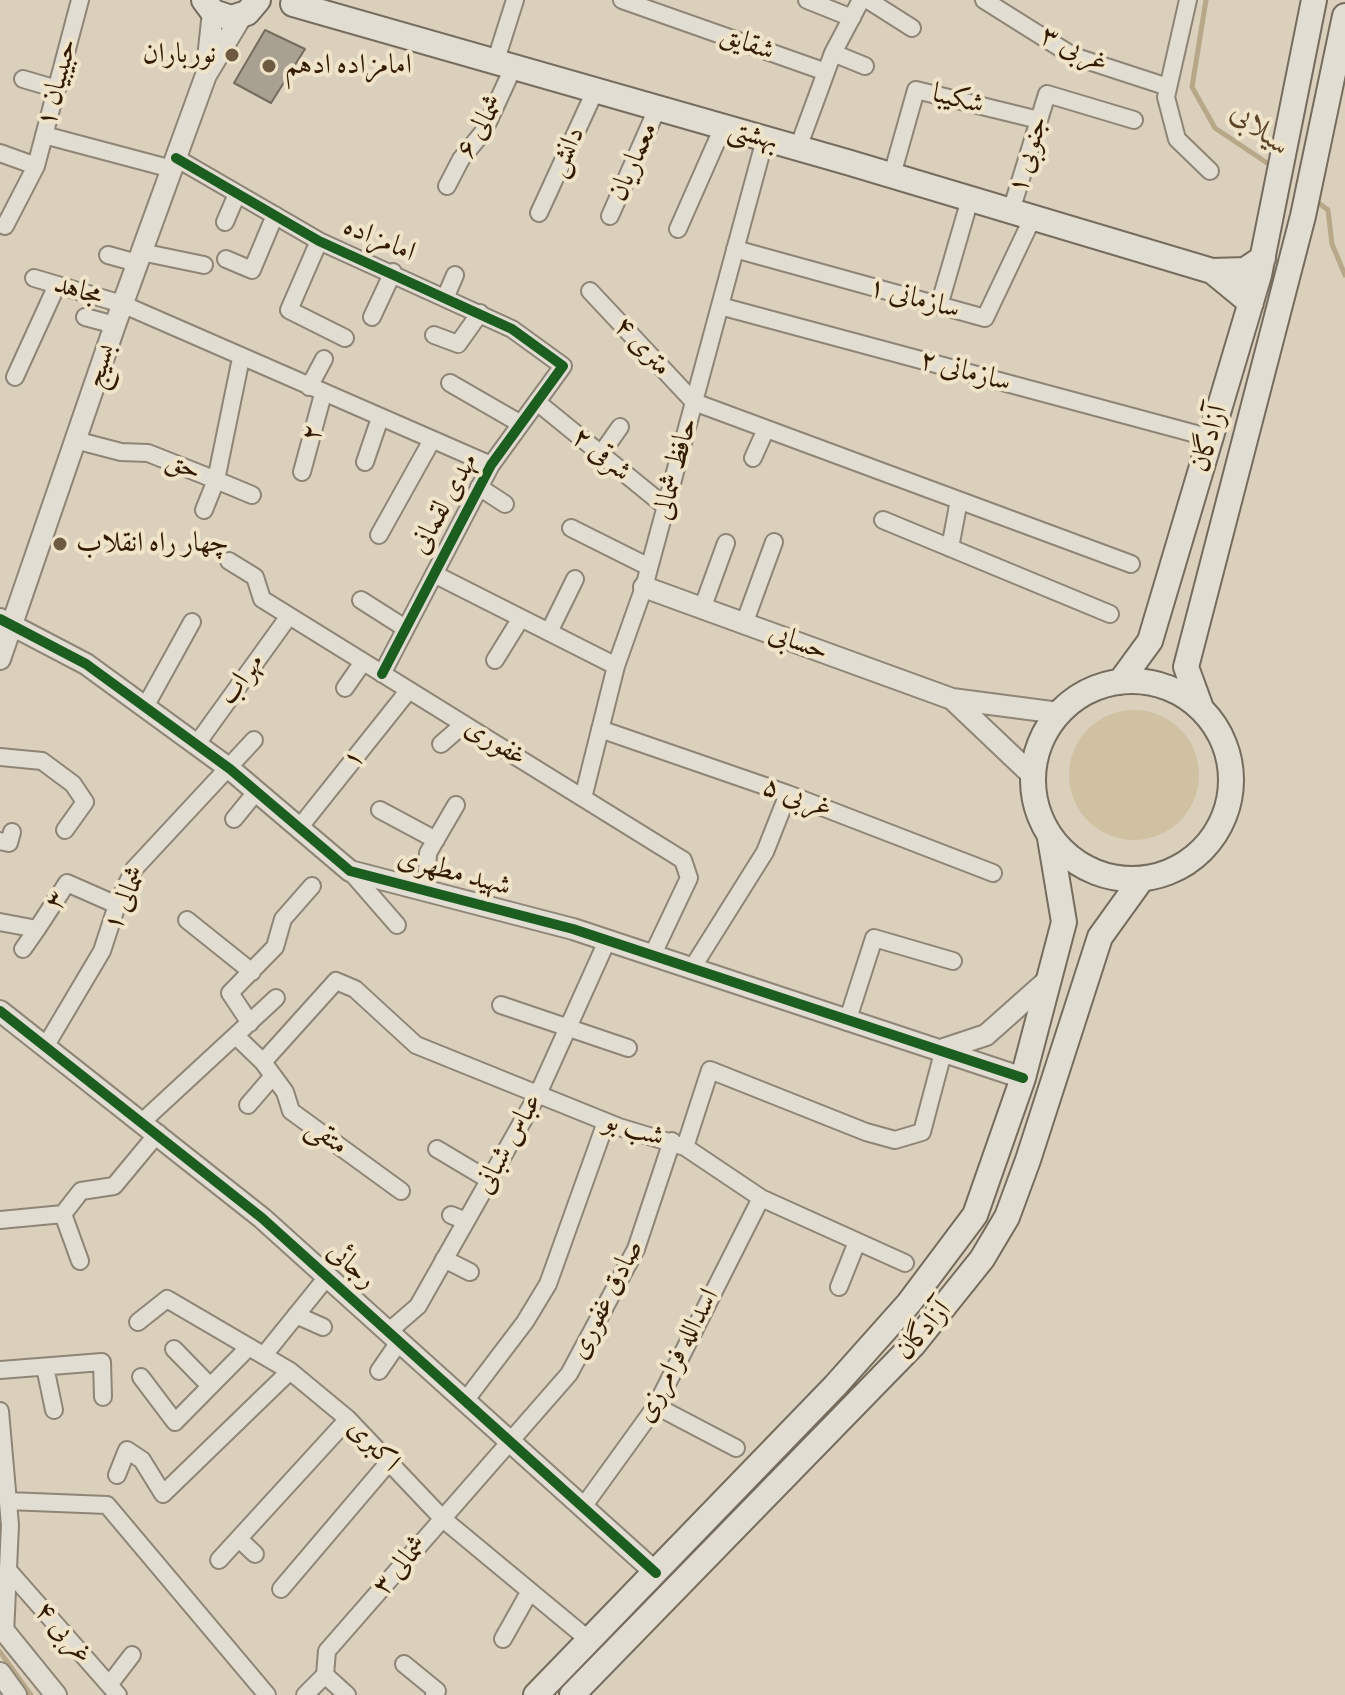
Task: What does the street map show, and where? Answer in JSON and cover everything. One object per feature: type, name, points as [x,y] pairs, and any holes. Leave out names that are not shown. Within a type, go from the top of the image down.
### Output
[{"type":"main road","name":"آزادگان","points":[[1120,682],[1150,641],[1251,303],[1263,258],[1314,0]]},
{"type":"main road","name":"بهشتی","points":[[289,2],[892,175],[1212,271]]},
{"type":"main road","points":[[202,5],[221,17],[250,8],[289,2]]},
{"type":"main road","points":[[1050,838],[1075,862],[1096,872],[1107,877],[1141,880],[1173,872],[1200,854],[1224,818],[1231,797],[1231,765],[1221,734],[1201,708],[1186,667],[1303,216],[1345,16]]},
{"type":"main road","points":[[1212,271],[1245,270],[1263,258]]},
{"type":"main road","points":[[1212,271],[1251,303]]},
{"type":"main road","points":[[536,1695],[835,1386],[909,1303],[975,1215],[1023,1078],[1064,922],[1050,838],[1036,808],[1032,775],[1040,741],[1059,713],[1087,692],[1120,682],[1163,687],[1201,708]]},
{"type":"main road","name":"آزادگان","points":[[572,1695],[913,1345],[982,1259],[1007,1217],[1028,1160],[1100,937],[1141,880]]},
{"type":"main road","points":[[656,1573],[674,1590]]},
{"type":"street","name":"حبیبیان ۱","points":[[5,226],[36,166],[80,0]]},
{"type":"street","name":"شمالی ۶","points":[[447,186],[461,159],[484,131],[504,65],[515,0]]},
{"type":"street","name":"شقایق","points":[[622,0],[826,72]]},
{"type":"street","points":[[807,0],[852,18]]},
{"type":"street","points":[[798,148],[833,53],[861,0]]},
{"type":"street","points":[[868,0],[912,28]]},
{"type":"street","name":"۳ غربی","points":[[984,0],[1073,56],[1168,87]]},
{"type":"street","points":[[1188,0],[1166,97],[1177,139],[1210,171]]},
{"type":"street","points":[[202,5],[206,75]]},
{"type":"street","points":[[206,75],[250,8]]},
{"type":"street","points":[[833,53],[865,66]]},
{"type":"street","name":"بسیج","points":[[0,659],[6,623],[206,75]]},
{"type":"street","points":[[23,79],[57,89]]},
{"type":"street","name":"شکیبا","points":[[892,175],[916,90],[1039,120]]},
{"type":"street","name":"دانش","points":[[539,213],[595,91]]},
{"type":"street","name":"۱ جنوبی","points":[[1022,214],[1039,120],[1047,94],[1134,120]]},
{"type":"street","name":"معماریان","points":[[610,216],[657,109]]},
{"type":"street","points":[[678,229],[723,127]]},
{"type":"street","name":"امامزاده","points":[[44,135],[174,163],[237,194],[319,241],[446,296],[512,329],[563,366]]},
{"type":"street","name":"حافظ شمالی","points":[[583,798],[616,666],[647,577],[765,139]]},
{"type":"street","name":"حبیبیان ۱","points":[[0,153],[36,166]]},
{"type":"street","points":[[225,222],[237,194]]},
{"type":"street","points":[[939,306],[970,199]]},
{"type":"street","name":"سازمانی ۱","points":[[735,249],[985,318],[1022,214]]},
{"type":"street","points":[[226,259],[252,270],[275,215]]},
{"type":"street","points":[[319,241],[289,310],[345,338]]},
{"type":"street","points":[[108,255],[204,265]]},
{"type":"street","points":[[372,317],[393,272]]},
{"type":"street","points":[[446,296],[455,275]]},
{"type":"street","name":"مجاهد","points":[[34,278],[122,304]]},
{"type":"street","points":[[15,377],[57,285]]},
{"type":"street","name":"۴ متری","points":[[590,291],[694,402]]},
{"type":"street","name":"مهدی لقمانی","points":[[122,304],[491,465]]},
{"type":"street","name":"سازمانی ۲","points":[[720,306],[1211,438]]},
{"type":"street","points":[[434,335],[458,344],[480,313]]},
{"type":"street","points":[[85,317],[115,325]]},
{"type":"street","name":"حق","points":[[75,440],[121,452],[148,453],[216,480],[241,358]]},
{"type":"street","name":"۲","points":[[302,472],[324,359]]},
{"type":"street","name":"مهدی لقمانی","points":[[382,674],[491,465],[563,366]]},
{"type":"street","points":[[450,383],[521,424]]},
{"type":"street","name":"۲ شرقی","points":[[537,402],[666,507]]},
{"type":"street","points":[[694,402],[1131,564]]},
{"type":"street","points":[[365,462],[380,418]]},
{"type":"street","points":[[601,454],[620,427]]},
{"type":"street","points":[[753,458],[766,429]]},
{"type":"street","points":[[379,535],[432,440]]},
{"type":"street","points":[[204,510],[216,480],[252,495]]},
{"type":"street","points":[[479,487],[505,504]]},
{"type":"street","points":[[950,548],[959,500]]},
{"type":"street","points":[[883,520],[1110,614]]},
{"type":"street","points":[[571,528],[647,577]]},
{"type":"street","points":[[744,624],[774,542]]},
{"type":"street","points":[[702,609],[726,543]]},
{"type":"street","name":"غفوری","points":[[229,561],[255,577],[262,599],[683,860],[689,878],[652,956]]},
{"type":"street","points":[[434,574],[616,666]]},
{"type":"street","name":"حسابی","points":[[647,577],[702,609],[952,699],[1059,713]]},
{"type":"street","points":[[549,632],[575,579]]},
{"type":"street","points":[[361,600],[405,628]]},
{"type":"street","name":"مهراب","points":[[196,745],[289,616]]},
{"type":"street","points":[[495,660],[521,618]]},
{"type":"street","points":[[145,707],[192,622]]},
{"type":"street","name":"شهید مطهری","points":[[6,623],[86,664],[230,769],[350,871],[607,941],[847,1022],[944,1049],[1023,1078]]},
{"type":"street","points":[[345,688],[363,662]]},
{"type":"street","name":"۱","points":[[299,828],[409,690]]},
{"type":"street","name":"حسابی","points":[[952,699],[1032,775]]},
{"type":"street","points":[[441,744],[464,724]]},
{"type":"street","name":"۵ غربی","points":[[600,729],[788,794],[993,873]]},
{"type":"street","name":"۱ شمالی","points":[[45,1047],[102,951],[117,905],[134,869],[254,740]]},
{"type":"street","points":[[0,757],[42,761],[73,784],[85,802],[65,830]]},
{"type":"street","points":[[234,819],[256,792]]},
{"type":"street","points":[[691,970],[765,852],[788,794]]},
{"type":"street","points":[[426,891],[428,853],[456,805]]},
{"type":"street","points":[[380,810],[436,840]]},
{"type":"street","points":[[350,871],[397,925]]},
{"type":"street","name":"۳","points":[[0,922],[37,929],[67,883],[117,905]]},
{"type":"street","points":[[250,1023],[230,993],[275,947],[283,919],[312,886]]},
{"type":"street","points":[[187,920],[252,972]]},
{"type":"street","points":[[23,949],[37,929]]},
{"type":"street","points":[[847,1022],[874,938],[953,961]]},
{"type":"street","name":"عباس شبانی","points":[[379,1371],[394,1337],[418,1306],[444,1259],[458,1218],[489,1180],[538,1094],[607,941]]},
{"type":"street","points":[[944,1049],[986,1035],[1049,979]]},
{"type":"street","name":"شب بو","points":[[263,1062],[336,981],[355,989],[416,1045],[606,1122],[679,1144],[710,1070],[866,1132],[895,1140],[922,1132],[944,1049]]},
{"type":"street","points":[[0,1220],[63,1214],[81,1191],[114,1186],[150,1127],[276,998]]},
{"type":"street","points":[[501,1005],[628,1048]]},
{"type":"street","name":"رجائی","points":[[0,1011],[150,1127],[327,1277],[656,1573]]},
{"type":"street","name":"متقی","points":[[236,1036],[263,1062],[285,1092],[291,1111],[401,1191]]},
{"type":"street","points":[[248,1105],[273,1076]]},
{"type":"street","points":[[465,1401],[525,1322],[548,1284],[606,1122]]},
{"type":"street","points":[[679,1144],[761,1198],[905,1263]]},
{"type":"street","name":"صادق غفوری","points":[[511,1442],[569,1374],[636,1249],[679,1144]]},
{"type":"street","points":[[437,1149],[489,1180]]},
{"type":"street","name":"اسدالله فرامرزی","points":[[583,1507],[656,1406],[761,1198]]},
{"type":"street","points":[[63,1214],[80,1261]]},
{"type":"street","points":[[839,1287],[857,1242]]},
{"type":"street","points":[[444,1259],[470,1272]]},
{"type":"street","points":[[141,1377],[175,1422],[210,1386],[257,1351],[296,1315],[327,1277]]},
{"type":"street","name":"اکبری","points":[[138,1322],[167,1299],[290,1371],[348,1419],[443,1519],[589,1640]]},
{"type":"street","points":[[296,1315],[323,1327]]},
{"type":"street","points":[[174,1349],[210,1386]]},
{"type":"street","points":[[0,1370],[102,1362],[103,1397]]},
{"type":"street","points":[[45,1367],[54,1410]]},
{"type":"street","points":[[117,1475],[127,1450],[142,1460],[163,1494],[290,1371]]},
{"type":"street","points":[[656,1406],[736,1448]]},
{"type":"street","points":[[0,1411],[8,1501],[8,1570],[2,1635],[56,1695]]},
{"type":"street","points":[[219,1560],[348,1419]]},
{"type":"street","name":"۳ شمالی","points":[[305,1695],[325,1675],[327,1651],[511,1442]]},
{"type":"street","points":[[281,1589],[389,1462]]},
{"type":"street","points":[[8,1501],[107,1505],[267,1695]]},
{"type":"street","points":[[239,1539],[255,1554]]},
{"type":"street","name":"۴ غربی","points":[[8,1570],[113,1690]]},
{"type":"street","points":[[503,1639],[530,1591]]},
{"type":"street","points":[[113,1690],[132,1655]]},
{"type":"street","points":[[404,1664],[437,1691],[434,1695]]},
{"type":"street","points":[[0,1673],[16,1695]]},
{"type":"street","points":[[325,1675],[347,1695]]},
{"type":"shaded area","points":[[1134,710],[1159,715],[1180,729],[1194,750],[1199,775],[1194,800],[1180,821],[1159,835],[1134,840],[1109,835],[1088,821],[1074,800],[1069,775],[1074,750],[1088,729],[1109,715]]},
{"type":"building","name":"امامزاده ادهم","points":[[265,30],[305,49],[271,103],[234,83]]},
{"type":"waterway","name":"سیلابی","points":[[1206,0],[1192,87],[1215,128],[1273,167]]},
{"type":"waterway","name":"سیلابی","points":[[1316,201],[1328,210],[1332,244],[1345,275]]},
{"type":"waterway","points":[[0,1652],[31,1695]]},
{"type":"cycle path","points":[[176,158],[319,241],[512,329],[563,366],[491,465],[382,674]]},
{"type":"cycle path","points":[[0,619],[86,664],[230,769],[350,871],[573,929],[1023,1078]]},
{"type":"cycle path","points":[[0,1011],[262,1218],[656,1573]]},
{"type":"place","name":"نورباران","points":[[232,55]]},
{"type":"place","name":"امامزاده ادهم","points":[[269,66]]},
{"type":"place","name":"چهار راه انقلاب","points":[[60,544]]}]
